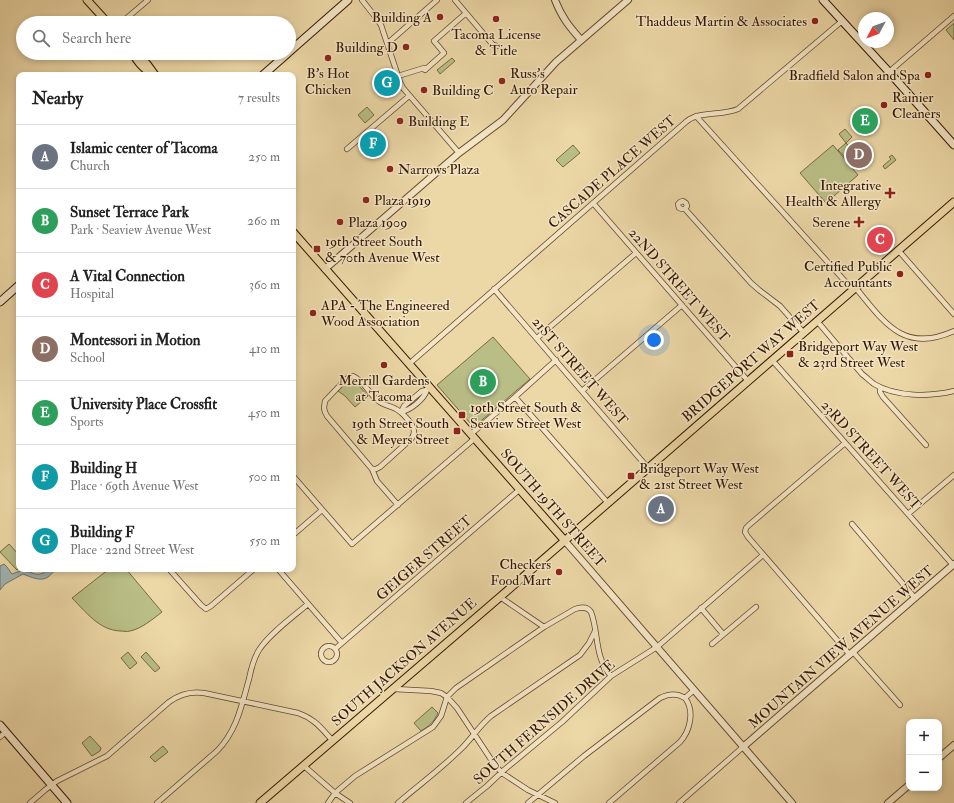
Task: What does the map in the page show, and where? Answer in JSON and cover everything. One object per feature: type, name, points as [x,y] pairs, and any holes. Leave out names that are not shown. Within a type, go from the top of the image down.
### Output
[{"type":"main road","points":[[87,0],[102,16]]},
{"type":"main road","points":[[296,45],[348,0]]},
{"type":"main road","points":[[823,0],[954,145]]},
{"type":"main road","points":[[136,60],[149,72]]},
{"type":"main road","points":[[266,72],[279,60]]},
{"type":"main road","name":"BRIDGEPORT WAY WEST","points":[[564,540],[954,202]]},
{"type":"main road","name":"SOUTH 19TH STREET","points":[[296,235],[409,364],[428,389],[473,436],[564,540]]},
{"type":"main road","points":[[0,302],[16,288]]},
{"type":"main road","name":"SOUTH JACKSON AVENUE","points":[[260,803],[394,689],[564,540]]},
{"type":"main road","points":[[0,725],[3,734],[52,785],[67,803]]},
{"type":"street","points":[[129,16],[148,0]]},
{"type":"street","points":[[362,0],[383,28],[401,85],[459,153]]},
{"type":"street","points":[[388,43],[438,0]]},
{"type":"street","points":[[455,0],[493,45],[496,46]]},
{"type":"street","points":[[555,0],[560,12],[581,40]]},
{"type":"street","points":[[325,269],[459,153],[503,120],[556,62],[628,0]]},
{"type":"street","points":[[398,76],[424,68],[425,70],[444,53],[434,41],[466,13]]},
{"type":"street","points":[[889,72],[954,16]]},
{"type":"street","name":"CASCADE PLACE WEST","points":[[409,364],[682,125],[696,116],[728,112],[738,109],[842,21]]},
{"type":"street","points":[[348,149],[409,96]]},
{"type":"street","points":[[696,116],[891,328],[913,338],[927,339],[938,337],[954,331]]},
{"type":"street","name":"22ND STREET WEST","points":[[593,203],[748,381]]},
{"type":"street","points":[[685,209],[751,283],[780,306],[803,332]]},
{"type":"street","points":[[898,250],[954,314]]},
{"type":"street","points":[[537,338],[636,253]]},
{"type":"street","name":"21ST STREET WEST","points":[[494,289],[648,468]]},
{"type":"street","points":[[582,391],[682,305]]},
{"type":"street","points":[[817,321],[862,374],[872,383],[897,392],[917,395],[934,395],[954,391]]},
{"type":"street","points":[[296,480],[352,544],[398,505],[556,360]]},
{"type":"street","name":"23RD STREET WEST","points":[[772,360],[954,565]]},
{"type":"street","points":[[372,469],[376,469],[380,466],[411,439],[414,435],[413,428],[401,412],[394,407],[378,402],[358,379],[353,376],[346,379],[325,401],[325,412],[372,469],[377,481],[398,505]]},
{"type":"street","points":[[880,387],[880,392],[883,397],[926,446]]},
{"type":"street","points":[[401,412],[404,406],[422,391],[428,389]]},
{"type":"street","points":[[515,397],[608,502]]},
{"type":"street","points":[[845,443],[745,530],[747,536],[763,555],[900,705]]},
{"type":"street","points":[[908,514],[954,475]]},
{"type":"street","name":"GEIGER STREET","points":[[335,649],[520,490]]},
{"type":"street","points":[[296,532],[322,510]]},
{"type":"street","points":[[852,524],[916,598]]},
{"type":"street","name":"SOUTH 19TH STREET","points":[[564,540],[792,803]]},
{"type":"street","name":"SOUTH FERNSIDE DRIVE","points":[[466,803],[562,722],[611,676],[657,647],[763,555]]},
{"type":"street","name":"MOUNTAIN VIEW AVENUE WEST","points":[[743,747],[954,565]]},
{"type":"street","points":[[172,572],[201,606],[206,608],[212,605],[250,572]]},
{"type":"street","points":[[281,572],[342,643]]},
{"type":"street","points":[[500,597],[544,627]]},
{"type":"street","points":[[157,803],[226,742],[234,727],[251,670],[259,650],[274,634],[308,604]]},
{"type":"street","points":[[712,644],[756,606]]},
{"type":"street","points":[[328,803],[335,793],[366,768],[430,730],[440,719],[452,690],[544,627],[571,611],[578,608],[585,608],[590,611],[600,655],[611,676]]},
{"type":"street","points":[[701,608],[723,634]]},
{"type":"street","points":[[398,803],[462,749],[486,720],[493,714],[580,655],[589,643],[595,630]]},
{"type":"street","points":[[394,689],[431,691],[441,693],[448,697],[475,734],[495,766],[507,778],[555,803]]},
{"type":"street","points":[[685,698],[694,690]]},
{"type":"street","points":[[30,803],[57,781],[107,756],[169,702],[178,696],[190,693],[200,692],[307,716],[333,741]]},
{"type":"street","points":[[528,803],[584,756],[660,698],[666,695],[674,694],[685,698],[691,709],[688,728],[680,742],[609,803]]},
{"type":"street","points":[[942,755],[954,745]]},
{"type":"street","points":[[679,803],[743,747]]},
{"type":"street","points":[[304,766],[335,793],[350,803]]},
{"type":"street","points":[[888,803],[906,788]]},
{"type":"green space","points":[[954,23],[954,40],[946,30]]},
{"type":"green space","points":[[452,58],[455,61],[440,74],[437,70]]},
{"type":"green space","points":[[367,107],[374,115],[365,123],[358,115]]},
{"type":"green space","points":[[845,129],[852,137],[846,143],[839,134]]},
{"type":"green space","points":[[846,143],[862,160],[854,167],[838,150]]},
{"type":"green space","points":[[573,145],[580,153],[563,167],[556,160]]},
{"type":"green space","points":[[833,145],[858,175],[826,203],[800,173]]},
{"type":"green space","points":[[892,155],[896,160],[885,169],[883,166],[891,159],[889,157]]},
{"type":"green space","points":[[493,337],[530,379],[474,426],[437,385]]},
{"type":"green space","points":[[352,379],[368,396],[355,407],[338,391]]},
{"type":"green space","points":[[9,544],[16,552],[16,569],[0,552]]},
{"type":"green space","points":[[105,572],[129,572],[162,612],[151,621],[134,630],[112,630],[99,624],[72,598]]},
{"type":"green space","points":[[128,652],[137,663],[130,669],[121,658]]},
{"type":"green space","points":[[146,652],[160,668],[155,672],[141,657]]},
{"type":"green space","points":[[432,707],[438,713],[431,724],[421,731],[414,723]]},
{"type":"green space","points":[[90,736],[101,748],[100,751],[92,756],[82,743]]},
{"type":"green space","points":[[163,746],[168,752],[155,762],[150,757]]},
{"type":"water","points":[[4,564],[12,574],[18,572],[40,574],[44,572],[54,572],[48,577],[42,579],[23,574],[5,584],[0,590],[0,566]]},
{"type":"place","name":"Building A","points":[[440,17]]},
{"type":"place","name":"Tacoma License & Title","points":[[496,19]]},
{"type":"place","name":"Thaddeus Martin & Associates","points":[[815,21]]},
{"type":"place","name":"Building D","points":[[406,47]]},
{"type":"place","name":"B's Hot Chicken","points":[[328,58]]},
{"type":"place","name":"Bradfield Salon and Spa","points":[[928,75]]},
{"type":"place","name":"Russ's Auto Repair","points":[[502,81]]},
{"type":"place","name":"Building F","points":[[387,83]]},
{"type":"place","name":"Building C","points":[[424,90]]},
{"type":"place","name":"Rainier Cleaners","points":[[884,105]]},
{"type":"place","name":"Building E","points":[[400,121]]},
{"type":"place","name":"University Place Crossfit","points":[[865,121]]},
{"type":"place","name":"Building H","points":[[373,144]]},
{"type":"place","name":"Montessori in Motion","points":[[859,155]]},
{"type":"place","name":"Narrows Plaza","points":[[390,169]]},
{"type":"place","name":"Integrative Health & Allergy","points":[[890,193]]},
{"type":"place","name":"Plaza 1919","points":[[366,200]]},
{"type":"place","name":"Plaza 1909","points":[[340,222]]},
{"type":"place","name":"Serene","points":[[859,222]]},
{"type":"place","name":"A Vital Connection","points":[[880,240]]},
{"type":"place","name":"19th Street South & 70th Avenue West","points":[[317,249]]},
{"type":"place","name":"Certified Public Accountants","points":[[900,274]]},
{"type":"place","name":"APA - The Engineered Wood Association","points":[[313,313]]},
{"type":"place","name":"Bridgeport Way West & 23rd Street West","points":[[790,354]]},
{"type":"place","name":"Merrill Gardens at Tacoma","points":[[384,365]]},
{"type":"place","name":"Sunset Terrace Park","points":[[483,382]]},
{"type":"place","name":"19th Street South & Seaview Street West","points":[[462,415]]},
{"type":"place","name":"19th Street South & Meyers Street","points":[[457,431]]},
{"type":"place","name":"Bridgeport Way West & 21st Street West","points":[[631,476]]},
{"type":"place","name":"Islamic center of Tacoma","points":[[661,509]]},
{"type":"place","name":"Checkers Food Mart","points":[[559,572]]}]
